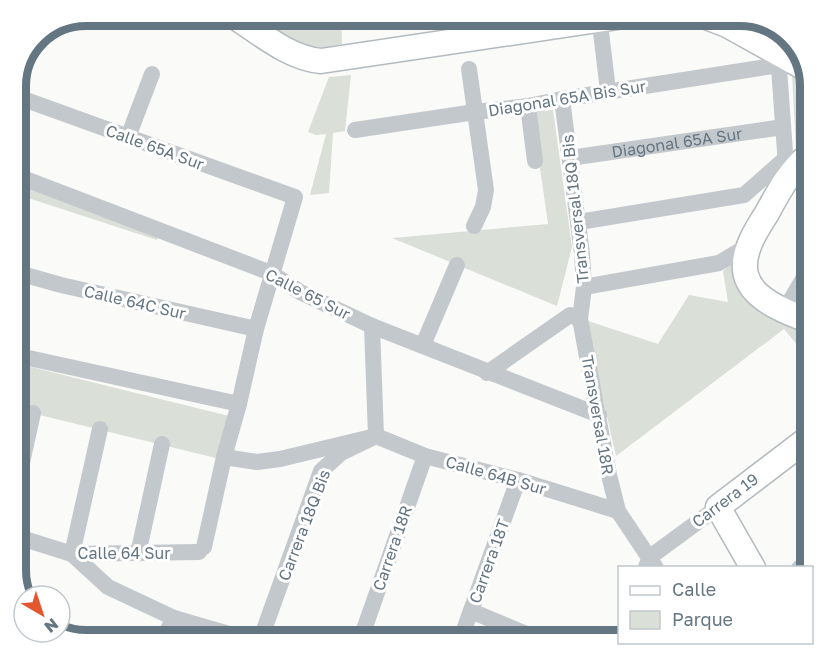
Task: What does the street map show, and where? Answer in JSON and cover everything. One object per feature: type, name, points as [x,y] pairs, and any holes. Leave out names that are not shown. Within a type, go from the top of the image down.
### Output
[{"type":"street","points":[[249,26],[292,53],[310,60],[329,61],[544,26]]},
{"type":"street","points":[[600,26],[608,91]]},
{"type":"street","points":[[729,26],[786,62],[783,127],[786,167],[749,245],[746,263],[748,281],[759,296],[784,311],[800,317]]},
{"type":"street","name":"Diagonal 65A Bis Sur","points":[[355,130],[528,106],[786,62]]},
{"type":"street","points":[[469,69],[486,190],[483,207],[474,226]]},
{"type":"street","points":[[128,137],[152,74]]},
{"type":"street","name":"Transversal 18Q Bis","points":[[562,99],[579,222],[584,287],[580,318]]},
{"type":"street","name":"Calle 65A Sur","points":[[26,100],[295,197],[272,273]]},
{"type":"street","points":[[528,106],[535,161]]},
{"type":"street","name":"Diagonal 65A Sur","points":[[570,158],[783,127]]},
{"type":"street","points":[[579,222],[744,195],[800,159]]},
{"type":"street","name":"Calle 65 Sur","points":[[26,179],[272,273],[300,292],[372,326],[599,415]]},
{"type":"street","points":[[584,287],[719,263],[749,245]]},
{"type":"street","points":[[423,345],[457,265]]},
{"type":"street","points":[[272,273],[224,457],[257,462],[280,459],[376,436],[372,326]]},
{"type":"street","name":"Calle 64C Sur","points":[[26,275],[256,329]]},
{"type":"street","points":[[784,311],[800,284]]},
{"type":"street","points":[[488,373],[570,315],[580,318]]},
{"type":"street","name":"Transversal 18R","points":[[580,318],[618,512]]},
{"type":"street","points":[[26,357],[241,398]]},
{"type":"street","points":[[26,444],[33,413]]},
{"type":"street","points":[[100,429],[72,554],[108,588],[174,618],[215,630]]},
{"type":"street","name":"Calle 64B Sur","points":[[376,436],[425,456],[518,480],[618,512]]},
{"type":"street","name":"Carrera 18Q Bis","points":[[264,630],[321,471],[341,453],[376,436]]},
{"type":"street","points":[[138,554],[162,444]]},
{"type":"street","name":"Carrera 19","points":[[650,564],[718,507],[800,445]]},
{"type":"street","name":"Carrera 18R","points":[[364,630],[425,456]]},
{"type":"street","name":"Calle 64 Sur","points":[[26,539],[72,554],[138,554],[202,550],[224,457]]},
{"type":"street","name":"Carrera 18T","points":[[464,630],[518,480]]},
{"type":"street","points":[[718,507],[752,566]]},
{"type":"street","points":[[618,512],[650,564]]},
{"type":"street","points":[[471,611],[517,630]]},
{"type":"street","points":[[168,630],[174,618]]},
{"type":"green space","points":[[270,26],[341,26],[342,44],[325,48],[311,47],[294,42]]},
{"type":"green space","points":[[792,73],[798,77],[800,86],[800,149],[796,152]]},
{"type":"green space","points":[[351,75],[345,131],[333,133],[329,193],[310,195],[326,134],[316,135],[308,132],[329,77]]},
{"type":"green space","points":[[553,110],[572,247],[557,306],[392,238],[548,224],[532,112]]},
{"type":"green space","points":[[29,187],[158,235],[157,240],[26,197]]},
{"type":"green space","points":[[736,258],[752,303],[762,312],[800,327],[800,348],[784,329],[616,456],[585,320],[658,344],[689,295],[728,302],[723,271]]},
{"type":"green space","points":[[26,366],[229,416],[220,459],[26,412]]}]
